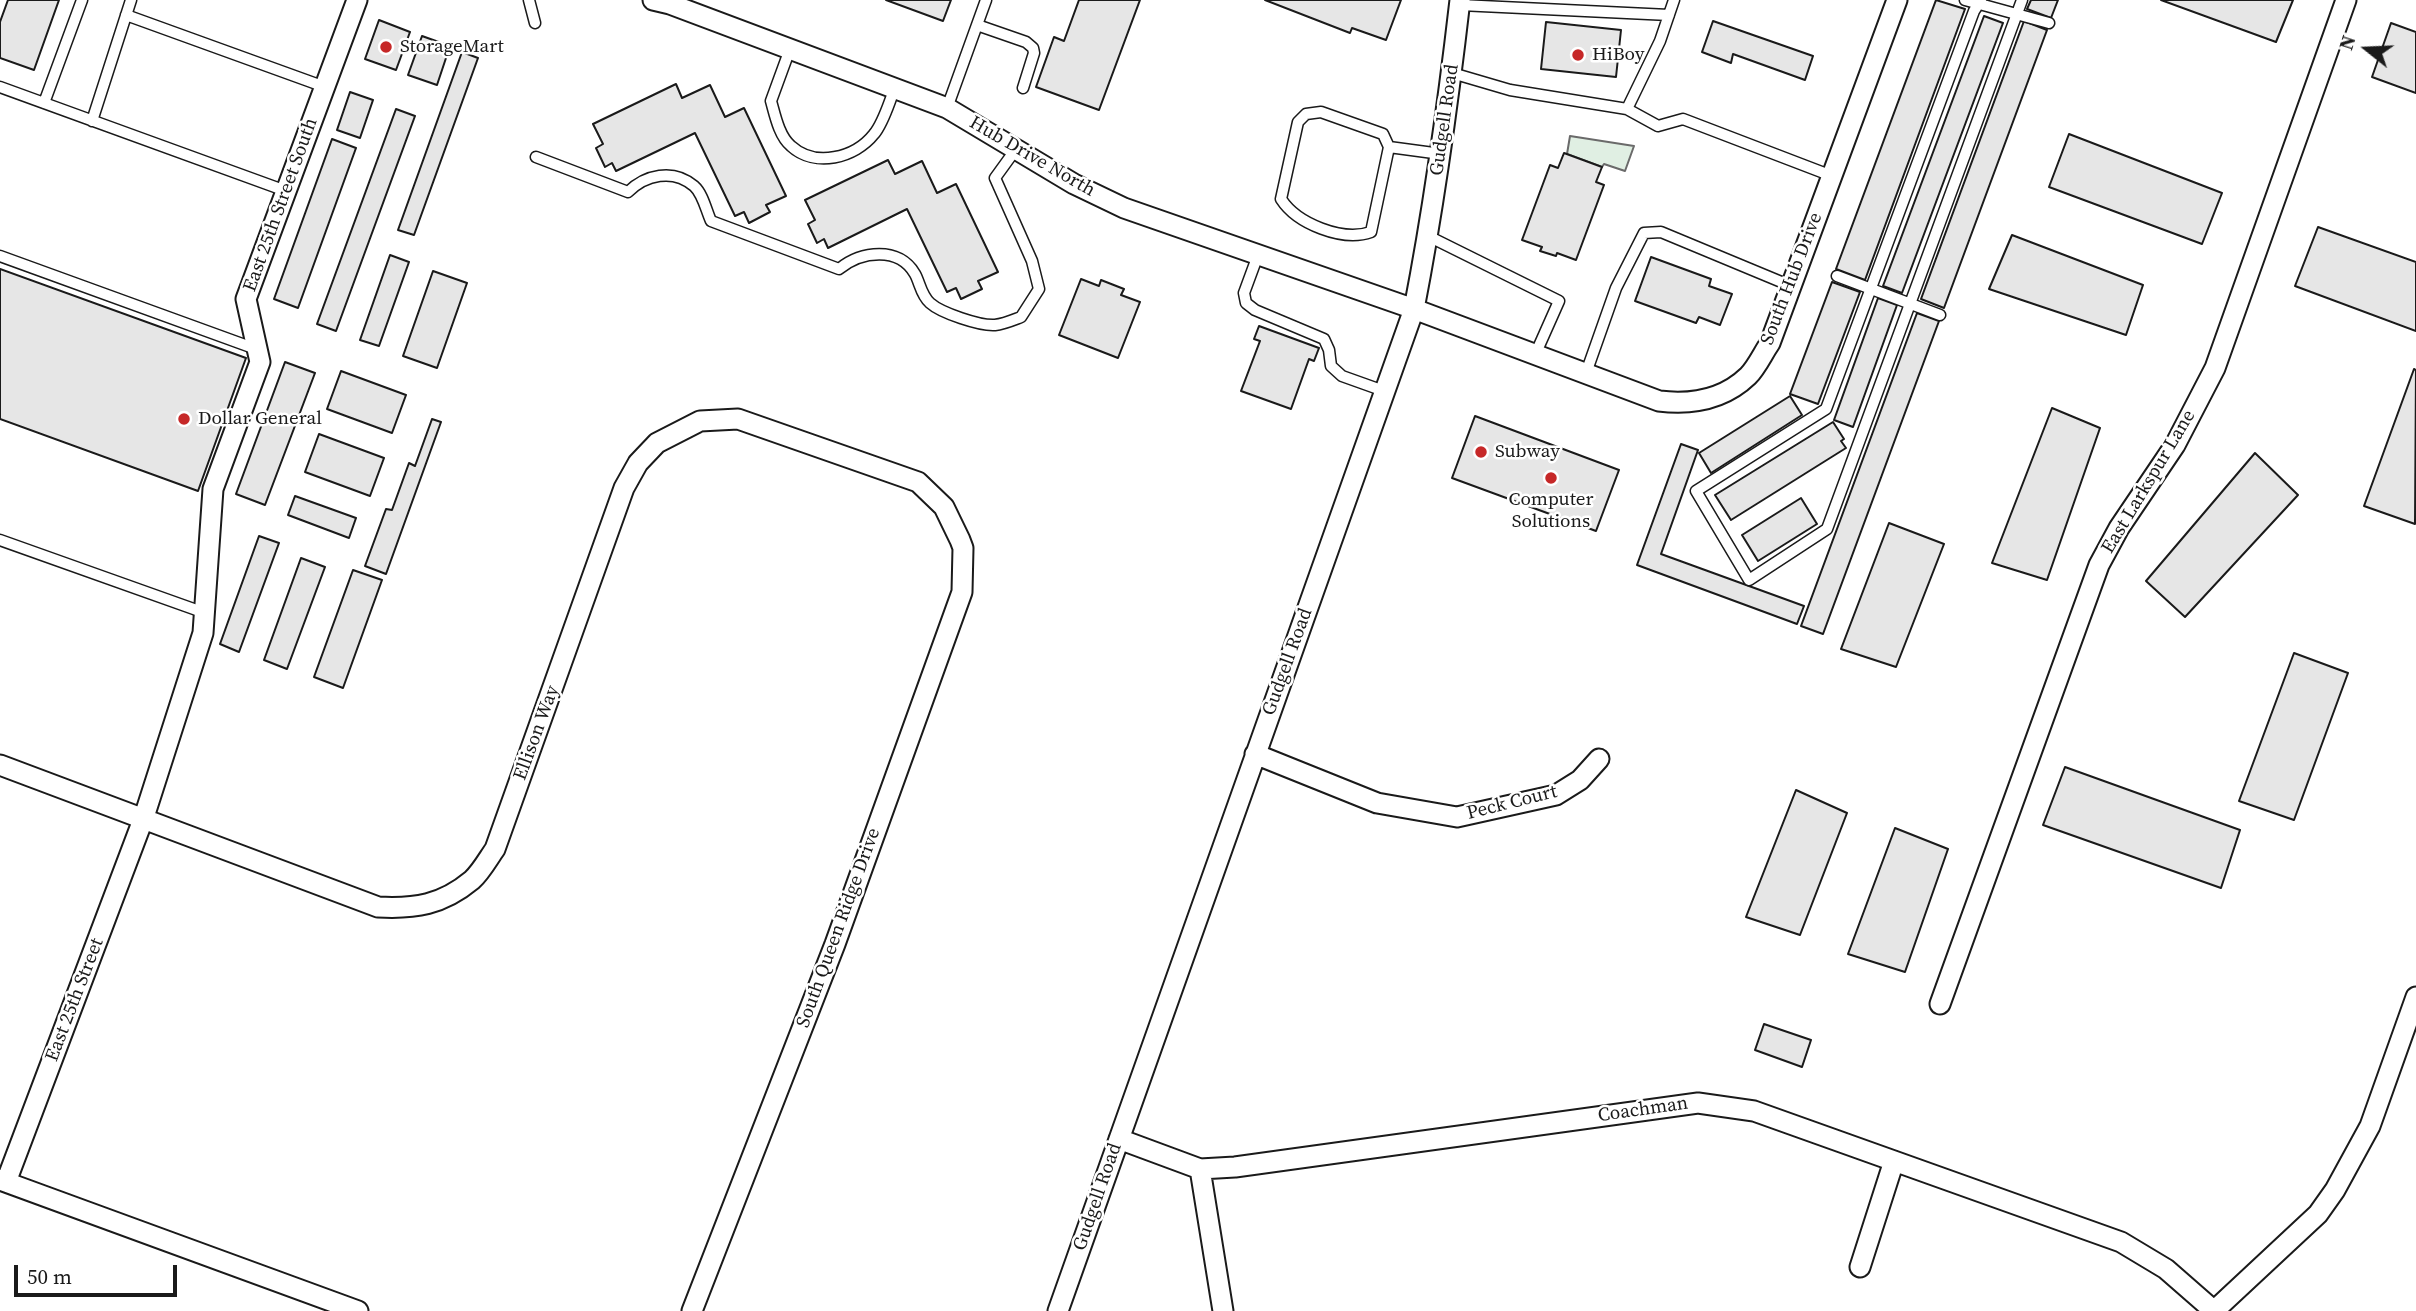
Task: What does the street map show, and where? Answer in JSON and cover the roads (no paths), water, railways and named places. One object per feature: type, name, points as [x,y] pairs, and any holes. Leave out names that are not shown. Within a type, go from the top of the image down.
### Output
[{"type":"street","name":"East 25th Street South","points":[[144,817],[203,633],[213,489],[260,362],[246,299],[357,0]]},
{"type":"street","name":"Hub Drive North","points":[[653,0],[670,4],[947,108],[1074,184],[1124,208],[1414,309]]},
{"type":"street","name":"South Hub Drive","points":[[1414,309],[1659,401],[1680,404],[1708,400],[1726,393],[1749,375],[1770,343],[1897,0]]},
{"type":"street","name":"East Larkspur Lane","points":[[1940,1004],[2099,565],[2119,528],[2175,445],[2215,368],[2346,0]]},
{"type":"street","name":"Gudgell Road","points":[[1058,1311],[1414,309],[1441,154],[1460,3]]},
{"type":"street","name":"Ellison Way","points":[[0,765],[379,906],[407,908],[442,900],[473,879],[495,849],[624,488],[638,463],[657,443],[700,421],[738,419],[918,482],[944,507],[960,540]]},
{"type":"street","name":"South Queen Ridge Drive","points":[[692,1311],[835,944],[962,592],[960,540]]},
{"type":"street","name":"Peck Court","points":[[1255,754],[1377,803],[1457,817],[1556,795],[1580,780],[1599,759]]},
{"type":"street","name":"East 25th Street","points":[[3,1181],[144,817]]},
{"type":"street","points":[[2214,1311],[2318,1214],[2335,1190],[2370,1126],[2412,1023],[2416,998]]},
{"type":"street","name":"Coachman","points":[[1119,1139],[1200,1168],[1235,1167],[1698,1103],[1754,1111],[2121,1242],[2166,1269],[2214,1311]]},
{"type":"street","points":[[1860,1267],[1894,1161]]},
{"type":"street","points":[[1200,1168],[1223,1311]]},
{"type":"street","points":[[3,1181],[358,1311]]},
{"type":"lane","points":[[44,103],[82,0]]},
{"type":"lane","points":[[92,121],[131,0]]},
{"type":"lane","points":[[530,0],[535,23]]},
{"type":"lane","points":[[947,108],[986,0]]},
{"type":"lane","points":[[1627,109],[1660,41],[1674,0]]},
{"type":"lane","points":[[1965,0],[2049,23]]},
{"type":"lane","points":[[1980,2],[1974,11],[1826,409],[1696,491],[1749,580],[1827,529],[2022,0]]},
{"type":"lane","points":[[1460,3],[1669,15]]},
{"type":"lane","points":[[127,15],[325,87]]},
{"type":"lane","points":[[977,25],[1026,42],[1032,48],[1034,53],[1023,88]]},
{"type":"lane","points":[[790,49],[771,101],[782,134],[791,147],[819,159],[840,157],[860,146],[875,133],[895,88]]},
{"type":"lane","points":[[1452,73],[1510,90],[1627,109],[1658,126],[1683,119],[1832,176]]},
{"type":"lane","points":[[0,87],[286,191]]},
{"type":"lane","points":[[1321,112],[1383,134],[1389,147],[1371,232],[1358,236],[1340,234],[1307,221],[1287,208],[1282,199],[1298,122],[1306,114],[1321,112]]},
{"type":"lane","points":[[1389,147],[1441,154]]},
{"type":"lane","points":[[536,157],[628,191],[647,178],[663,175],[680,178],[695,187],[711,221],[839,268],[875,253],[891,256],[915,273],[921,290],[930,303],[971,321],[993,326],[1021,317],[1039,289],[1032,261],[995,178],[1016,149]]},
{"type":"lane","points":[[1586,373],[1616,288],[1644,233],[1661,232],[1791,286]]},
{"type":"lane","points":[[1428,236],[1559,301],[1535,355]]},
{"type":"lane","points":[[1258,255],[1244,293],[1246,303],[1255,310],[1324,339],[1331,366],[1342,376],[1384,391]]},
{"type":"lane","points":[[0,256],[258,350]]},
{"type":"lane","points":[[1837,276],[1940,315]]},
{"type":"lane","points":[[0,540],[205,613]]},
{"type":"place","name":"StorageMart","points":[[386,47]]},
{"type":"place","name":"HiBoy","points":[[1578,55]]},
{"type":"place","name":"Dollar General","points":[[184,419]]},
{"type":"place","name":"Subway","points":[[1481,452]]},
{"type":"place","name":"Computer Solutions","points":[[1551,478]]}]
